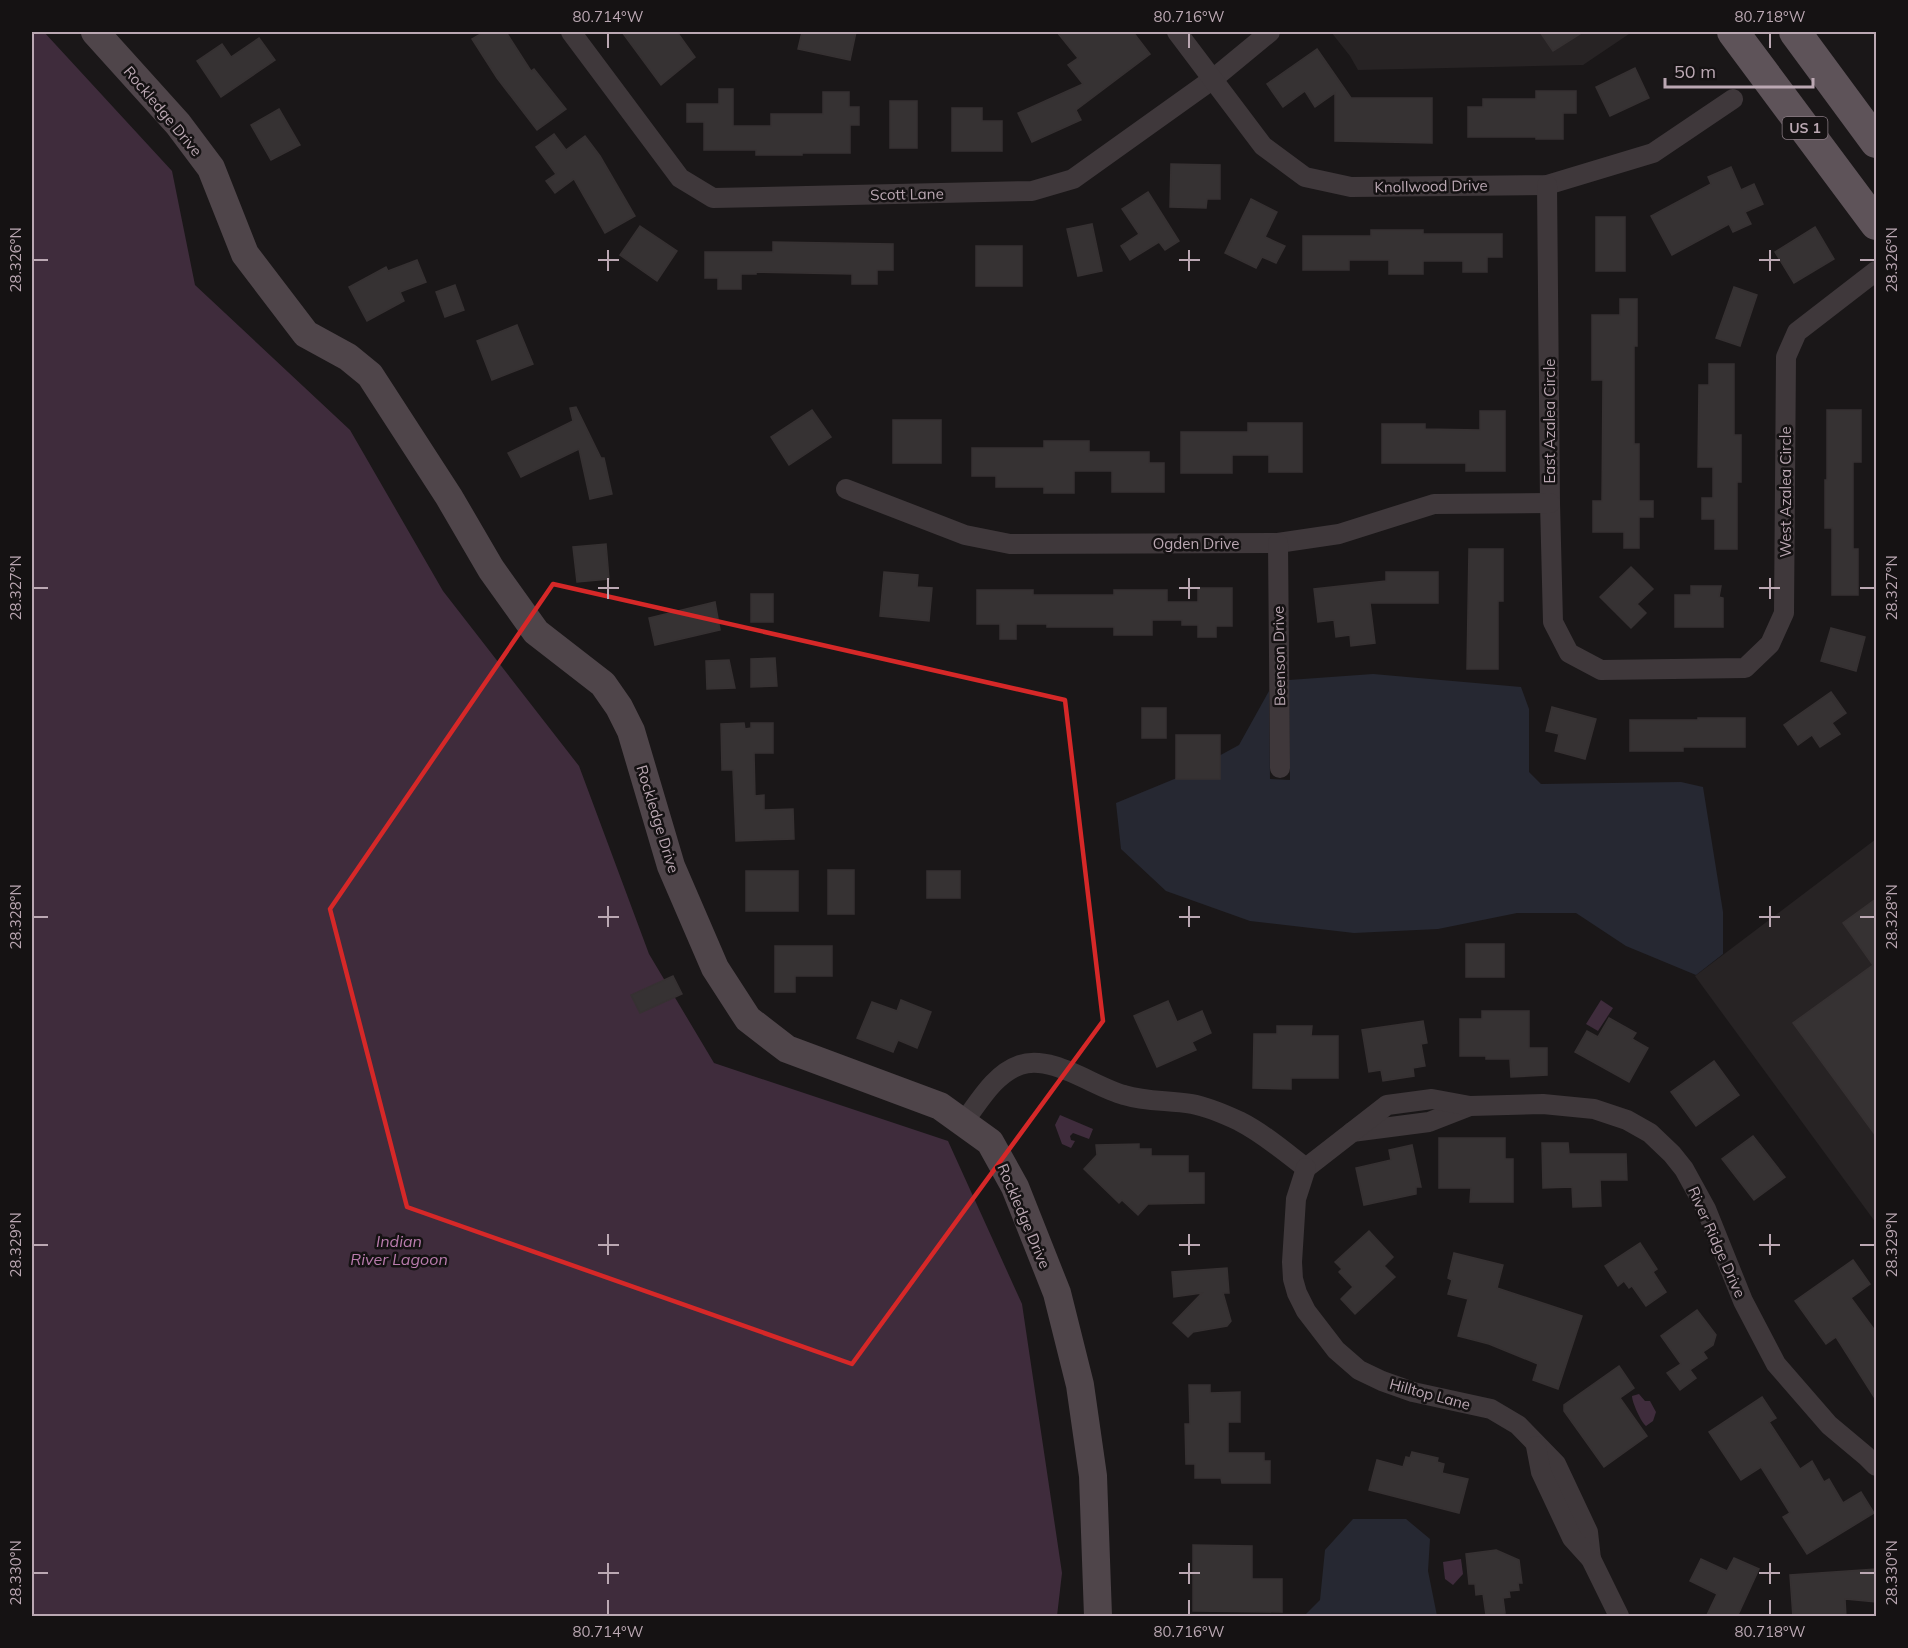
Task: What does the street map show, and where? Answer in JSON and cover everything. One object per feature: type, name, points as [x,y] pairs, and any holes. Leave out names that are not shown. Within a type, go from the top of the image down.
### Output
[{"type":"main road","name":"US 1","points":[[1733,32],[1876,224]]},
{"type":"main road","points":[[1795,32],[1876,142]]},
{"type":"street","name":"Rockledge Drive","points":[[95,32],[178,124],[211,168],[246,254],[306,334],[348,357],[370,375],[449,497],[491,569],[536,632],[603,684],[619,706],[631,731],[671,866],[715,968],[748,1019],[787,1048],[940,1106],[990,1142],[1015,1187],[1057,1293],[1080,1385],[1094,1476],[1098,1617]]},
{"type":"street","name":"Scott Lane","points":[[571,32],[680,178],[713,198],[1032,191],[1073,179],[1213,79],[1270,32]]},
{"type":"street","name":"Knollwood Drive","points":[[1177,32],[1263,146],[1305,177],[1351,187],[1547,185],[1653,153],[1733,99]]},
{"type":"street","name":"East Azalea Circle","points":[[1547,185],[1553,622],[1569,653]]},
{"type":"street","name":"West Azalea Circle","points":[[1569,653],[1601,670],[1745,668],[1770,644],[1784,613],[1786,357],[1797,332],[1876,271]]},
{"type":"street","name":"Ogden Drive","points":[[846,489],[965,535],[1010,544],[1278,543],[1339,534],[1434,504],[1550,503]]},
{"type":"street","name":"Beenson Drive","points":[[1278,543],[1280,768]]},
{"type":"street","points":[[963,1123],[1000,1076],[1023,1064],[1044,1064],[1072,1073],[1122,1095],[1144,1100],[1192,1104],[1215,1111],[1259,1133],[1306,1168]]},
{"type":"street","name":"River Ridge Drive","points":[[1306,1168],[1387,1105],[1432,1099],[1470,1106],[1543,1104],[1594,1109],[1627,1120],[1650,1133],[1684,1169],[1706,1209],[1743,1301],[1776,1364],[1829,1425],[1876,1466]]},
{"type":"street","name":"Hilltop Lane","points":[[1306,1168],[1296,1198],[1293,1240],[1293,1279],[1306,1311],[1336,1350],[1359,1370],[1413,1392],[1491,1409],[1518,1425],[1536,1446],[1541,1472],[1572,1538],[1591,1559],[1618,1617]]},
{"type":"highlighted area","points":[[553,584],[1065,700],[1103,1021],[852,1364],[407,1207],[330,909]]},
{"type":"shaded area","points":[[1331,32],[1632,32],[1583,65],[1358,70]]},
{"type":"shaded area","points":[[1373,674],[1521,687],[1529,709],[1529,772],[1541,784],[1681,782],[1703,787],[1723,912],[1723,954],[1696,975],[1626,946],[1576,913],[1517,913],[1438,929],[1354,933],[1250,921],[1166,891],[1121,849],[1116,803],[1184,775],[1239,745],[1269,691],[1270,779],[1290,780],[1289,680]]},
{"type":"shaded area","points":[[1876,839],[1876,1223],[1695,976]]},
{"type":"shaded area","points":[[1353,1519],[1406,1519],[1430,1539],[1428,1571],[1437,1616],[1304,1616],[1320,1600],[1325,1550]]},
{"type":"water","name":"Indian River Lagoon","points":[[32,32],[44,32],[172,171],[195,285],[350,430],[443,591],[579,766],[649,954],[714,1063],[948,1141],[1022,1304],[1062,1573],[1057,1616],[32,1616]]},
{"type":"water","points":[[1601,1000],[1613,1008],[1598,1031],[1586,1024]]},
{"type":"water","points":[[1060,1115],[1093,1129],[1089,1139],[1073,1133],[1070,1136],[1071,1140],[1075,1141],[1071,1148],[1062,1144],[1055,1125]]},
{"type":"water","points":[[1639,1394],[1645,1401],[1650,1401],[1656,1412],[1653,1421],[1646,1426],[1632,1399],[1632,1396]]},
{"type":"water","points":[[1461,1559],[1463,1574],[1453,1585],[1445,1579],[1443,1562]]},
{"type":"building","points":[[484,32],[506,32],[531,71],[534,69],[566,109],[537,130],[497,78],[472,39]]},
{"type":"building","points":[[622,32],[677,32],[695,57],[661,85]]},
{"type":"building","points":[[802,32],[856,32],[850,60],[798,49]]},
{"type":"building","points":[[1057,32],[1133,32],[1150,54],[1076,110],[1081,120],[1032,142],[1018,113],[1083,84],[1068,65],[1078,58]]},
{"type":"building","points":[[1540,32],[1583,32],[1553,51]]},
{"type":"building","points":[[259,38],[275,60],[221,97],[197,61],[222,44],[231,57]]},
{"type":"building","points":[[1317,49],[1351,98],[1432,98],[1432,143],[1335,141],[1335,93],[1315,107],[1305,91],[1283,107],[1267,84]]},
{"type":"building","points":[[1635,68],[1649,98],[1610,116],[1596,87]]},
{"type":"building","points":[[719,89],[733,89],[733,126],[771,126],[771,114],[823,114],[823,92],[849,92],[849,107],[859,107],[859,125],[850,125],[850,153],[756,155],[756,150],[704,150],[704,122],[687,122],[687,104],[719,104]]},
{"type":"building","points":[[1536,91],[1576,91],[1576,113],[1563,113],[1563,139],[1468,137],[1468,107],[1483,107],[1483,99],[1536,99]]},
{"type":"building","points":[[890,101],[917,101],[917,148],[890,148]]},
{"type":"building","points":[[952,108],[982,108],[982,121],[1002,121],[1002,151],[952,151]]},
{"type":"building","points":[[279,109],[300,145],[271,160],[251,125]]},
{"type":"building","points":[[554,134],[566,150],[585,136],[600,156],[635,216],[605,233],[574,179],[555,193],[546,181],[556,174],[536,147]]},
{"type":"building","points":[[1171,164],[1220,165],[1220,199],[1207,199],[1206,208],[1170,207]]},
{"type":"building","points":[[1731,167],[1741,190],[1754,184],[1763,204],[1745,212],[1751,224],[1733,232],[1729,224],[1672,255],[1651,216],[1711,184],[1708,177]]},
{"type":"building","points":[[1148,192],[1179,241],[1165,250],[1159,242],[1130,260],[1121,246],[1139,234],[1122,209]]},
{"type":"building","points":[[1251,199],[1277,212],[1265,237],[1285,246],[1276,263],[1262,257],[1256,268],[1225,253]]},
{"type":"building","points":[[1596,217],[1625,217],[1625,271],[1596,271]]},
{"type":"building","points":[[1092,224],[1102,271],[1078,276],[1067,229]]},
{"type":"building","points":[[640,226],[677,251],[657,281],[620,255]]},
{"type":"building","points":[[1815,227],[1834,259],[1794,283],[1775,252]]},
{"type":"building","points":[[1371,230],[1423,230],[1423,234],[1502,234],[1502,257],[1487,257],[1487,272],[1463,272],[1463,261],[1423,261],[1423,274],[1389,274],[1389,260],[1349,260],[1349,270],[1303,270],[1303,236],[1371,236]]},
{"type":"building","points":[[773,242],[893,244],[893,270],[877,270],[877,284],[852,284],[852,274],[756,272],[756,274],[741,274],[741,289],[718,289],[718,278],[705,278],[705,252],[773,252]]},
{"type":"building","points":[[976,246],[1022,246],[1022,286],[976,286]]},
{"type":"building","points":[[417,260],[426,282],[400,292],[404,301],[367,321],[349,287],[386,267],[388,271]]},
{"type":"building","points":[[455,285],[464,310],[445,317],[436,292]]},
{"type":"building","points":[[1734,287],[1757,295],[1740,346],[1716,338]]},
{"type":"building","points":[[1620,299],[1637,299],[1637,346],[1634,346],[1634,444],[1639,444],[1639,501],[1653,501],[1653,517],[1639,517],[1639,548],[1624,548],[1624,532],[1593,532],[1593,501],[1602,501],[1603,380],[1592,380],[1592,315],[1620,315]]},
{"type":"building","points":[[517,325],[533,364],[492,380],[477,341]]},
{"type":"building","points":[[1709,364],[1734,364],[1734,435],[1741,435],[1741,482],[1737,482],[1737,549],[1715,549],[1715,519],[1702,519],[1702,498],[1713,498],[1713,467],[1698,467],[1699,385],[1709,385]]},
{"type":"building","points":[[576,407],[601,458],[604,458],[612,494],[590,499],[579,449],[521,477],[508,453],[573,421],[570,408]]},
{"type":"building","points":[[812,410],[831,437],[789,465],[771,437]]},
{"type":"building","points":[[1827,410],[1861,410],[1861,462],[1853,462],[1853,549],[1858,549],[1858,595],[1832,595],[1832,528],[1825,528]]},
{"type":"building","points":[[1480,411],[1505,411],[1505,471],[1466,471],[1466,463],[1382,463],[1382,424],[1425,424],[1425,429],[1480,430]]},
{"type":"building","points":[[893,420],[941,420],[941,463],[893,463]]},
{"type":"building","points":[[1248,423],[1302,423],[1302,472],[1269,472],[1269,455],[1232,455],[1232,473],[1181,473],[1181,432],[1248,432]]},
{"type":"building","points":[[1044,441],[1089,441],[1089,452],[1149,452],[1149,463],[1164,463],[1164,492],[1112,492],[1112,471],[1074,471],[1074,493],[1044,493],[1044,487],[996,487],[996,476],[972,476],[972,448],[1044,448]]},
{"type":"building","points":[[606,544],[609,579],[577,582],[573,547]]},
{"type":"building","points":[[1469,549],[1503,549],[1503,601],[1498,601],[1498,669],[1467,669]]},
{"type":"building","points":[[1631,567],[1653,589],[1637,604],[1646,613],[1631,628],[1600,597]]},
{"type":"building","points":[[884,572],[918,575],[917,587],[932,588],[929,621],[880,616]]},
{"type":"building","points":[[1386,572],[1438,572],[1438,603],[1370,603],[1375,643],[1351,646],[1350,635],[1336,637],[1334,620],[1318,622],[1314,589],[1386,581]]},
{"type":"building","points":[[1691,586],[1721,586],[1719,597],[1723,598],[1723,627],[1675,627],[1675,595],[1691,595]]},
{"type":"building","points":[[1198,588],[1232,588],[1232,626],[1216,626],[1216,637],[1198,637],[1198,625],[1182,625],[1182,620],[1152,620],[1152,635],[1114,635],[1114,627],[1047,627],[1047,624],[1016,624],[1016,639],[1000,639],[1000,624],[977,624],[977,590],[1033,590],[1033,595],[1114,595],[1114,590],[1167,590],[1167,602],[1198,602]]},
{"type":"building","points":[[751,594],[773,594],[773,622],[751,622]]},
{"type":"building","points":[[715,602],[720,630],[655,645],[649,618]]},
{"type":"building","points":[[1831,628],[1865,637],[1856,671],[1821,661]]},
{"type":"building","points":[[775,658],[777,686],[751,687],[751,659]]},
{"type":"building","points":[[729,660],[735,688],[707,689],[706,661]]},
{"type":"building","points":[[1831,692],[1846,713],[1832,723],[1840,734],[1820,747],[1812,735],[1798,745],[1784,725]]},
{"type":"building","points":[[1552,707],[1596,719],[1585,759],[1555,751],[1559,734],[1546,731]]},
{"type":"building","points":[[1142,708],[1166,708],[1166,738],[1142,738]]},
{"type":"building","points":[[1698,718],[1745,718],[1745,747],[1683,747],[1683,751],[1630,751],[1630,720],[1698,720]]},
{"type":"building","points":[[744,723],[745,729],[751,728],[751,723],[773,723],[773,753],[754,753],[755,796],[764,795],[764,810],[793,809],[794,839],[736,841],[733,770],[722,770],[721,724]]},
{"type":"building","points":[[1176,735],[1220,735],[1220,779],[1176,779]]},
{"type":"building","points":[[828,870],[854,870],[854,914],[828,914]]},
{"type":"building","points":[[746,871],[798,871],[798,911],[746,911]]},
{"type":"building","points":[[927,871],[960,871],[960,898],[927,898]]},
{"type":"building","points":[[1876,899],[1876,1136],[1793,1023],[1873,965],[1843,923]]},
{"type":"building","points":[[1466,944],[1504,944],[1504,977],[1466,977]]},
{"type":"building","points":[[775,946],[832,946],[832,976],[795,976],[795,992],[775,992]]},
{"type":"building","points":[[673,976],[682,994],[640,1013],[631,995]]},
{"type":"building","points":[[901,1000],[931,1012],[917,1048],[898,1040],[893,1052],[857,1038],[872,1002],[897,1011]]},
{"type":"building","points":[[1168,1001],[1177,1022],[1202,1011],[1211,1033],[1192,1042],[1196,1050],[1157,1067],[1134,1016]]},
{"type":"building","points":[[1482,1011],[1529,1011],[1529,1048],[1547,1048],[1547,1075],[1511,1077],[1510,1059],[1460,1056],[1460,1019],[1482,1019]]},
{"type":"building","points":[[1609,1018],[1636,1033],[1632,1039],[1648,1048],[1629,1082],[1575,1052],[1587,1031],[1598,1037]]},
{"type":"building","points":[[1423,1021],[1427,1043],[1421,1044],[1425,1066],[1413,1068],[1414,1076],[1383,1081],[1381,1070],[1369,1072],[1362,1030]]},
{"type":"building","points":[[1277,1026],[1312,1026],[1311,1036],[1338,1036],[1338,1078],[1291,1078],[1291,1089],[1253,1088],[1254,1034],[1277,1034]]},
{"type":"building","points":[[1714,1061],[1739,1095],[1696,1126],[1671,1092]]},
{"type":"building","points":[[1753,1136],[1785,1177],[1754,1200],[1722,1159]]},
{"type":"building","points":[[1439,1138],[1505,1138],[1505,1159],[1513,1159],[1513,1202],[1470,1202],[1471,1188],[1439,1188]]},
{"type":"building","points":[[1542,1143],[1568,1143],[1569,1154],[1626,1154],[1627,1180],[1600,1180],[1601,1206],[1573,1207],[1572,1187],[1543,1188]]},
{"type":"building","points":[[1139,1144],[1139,1149],[1151,1149],[1151,1156],[1188,1156],[1188,1173],[1204,1173],[1204,1203],[1148,1204],[1138,1215],[1122,1200],[1119,1203],[1084,1169],[1097,1155],[1096,1145]]},
{"type":"building","points":[[1412,1145],[1421,1187],[1416,1187],[1416,1194],[1364,1205],[1356,1168],[1391,1160],[1389,1150]]},
{"type":"building","points":[[1369,1231],[1393,1257],[1384,1266],[1395,1277],[1355,1314],[1341,1299],[1353,1287],[1339,1272],[1342,1269],[1335,1262]]},
{"type":"building","points":[[1640,1243],[1657,1269],[1653,1272],[1666,1292],[1646,1306],[1632,1286],[1629,1288],[1624,1281],[1618,1286],[1605,1266]]},
{"type":"building","points":[[1454,1253],[1503,1265],[1497,1288],[1582,1316],[1558,1389],[1533,1380],[1538,1364],[1489,1344],[1458,1336],[1468,1299],[1448,1294],[1452,1280],[1448,1278]]},
{"type":"building","points":[[1853,1260],[1870,1284],[1851,1298],[1876,1332],[1876,1400],[1836,1337],[1826,1344],[1795,1301]]},
{"type":"building","points":[[1227,1268],[1229,1293],[1223,1293],[1231,1321],[1227,1326],[1193,1332],[1188,1337],[1173,1323],[1202,1293],[1174,1297],[1172,1272]]},
{"type":"building","points":[[1697,1310],[1716,1335],[1713,1345],[1703,1352],[1707,1358],[1690,1370],[1696,1378],[1680,1390],[1667,1373],[1681,1364],[1661,1336]]},
{"type":"building","points":[[1619,1366],[1634,1388],[1620,1398],[1647,1436],[1604,1467],[1564,1411],[1564,1405]]},
{"type":"building","points":[[1189,1385],[1210,1385],[1210,1393],[1240,1392],[1240,1422],[1228,1422],[1228,1453],[1264,1453],[1264,1461],[1270,1461],[1270,1483],[1222,1483],[1221,1478],[1195,1478],[1195,1464],[1186,1464],[1185,1424],[1190,1424]]},
{"type":"building","points":[[1762,1397],[1776,1418],[1769,1422],[1800,1469],[1812,1461],[1824,1482],[1829,1479],[1843,1503],[1861,1492],[1874,1513],[1807,1554],[1783,1517],[1790,1513],[1761,1467],[1741,1480],[1709,1432]]},
{"type":"building","points":[[1412,1452],[1438,1458],[1437,1462],[1444,1464],[1442,1473],[1468,1479],[1459,1513],[1369,1490],[1377,1460],[1403,1467],[1406,1457],[1410,1458]]},
{"type":"building","points":[[1193,1545],[1252,1546],[1252,1579],[1282,1579],[1282,1612],[1193,1611]]},
{"type":"building","points":[[1496,1550],[1519,1560],[1522,1583],[1518,1583],[1519,1590],[1509,1591],[1510,1597],[1503,1598],[1505,1613],[1486,1615],[1483,1594],[1476,1595],[1475,1584],[1469,1584],[1466,1554]]},
{"type":"building","points":[[1734,1558],[1759,1569],[1737,1617],[1706,1617],[1717,1594],[1690,1581],[1701,1559],[1727,1571]]},
{"type":"building","points":[[1876,1569],[1876,1602],[1845,1599],[1846,1617],[1793,1617],[1790,1575]]}]
